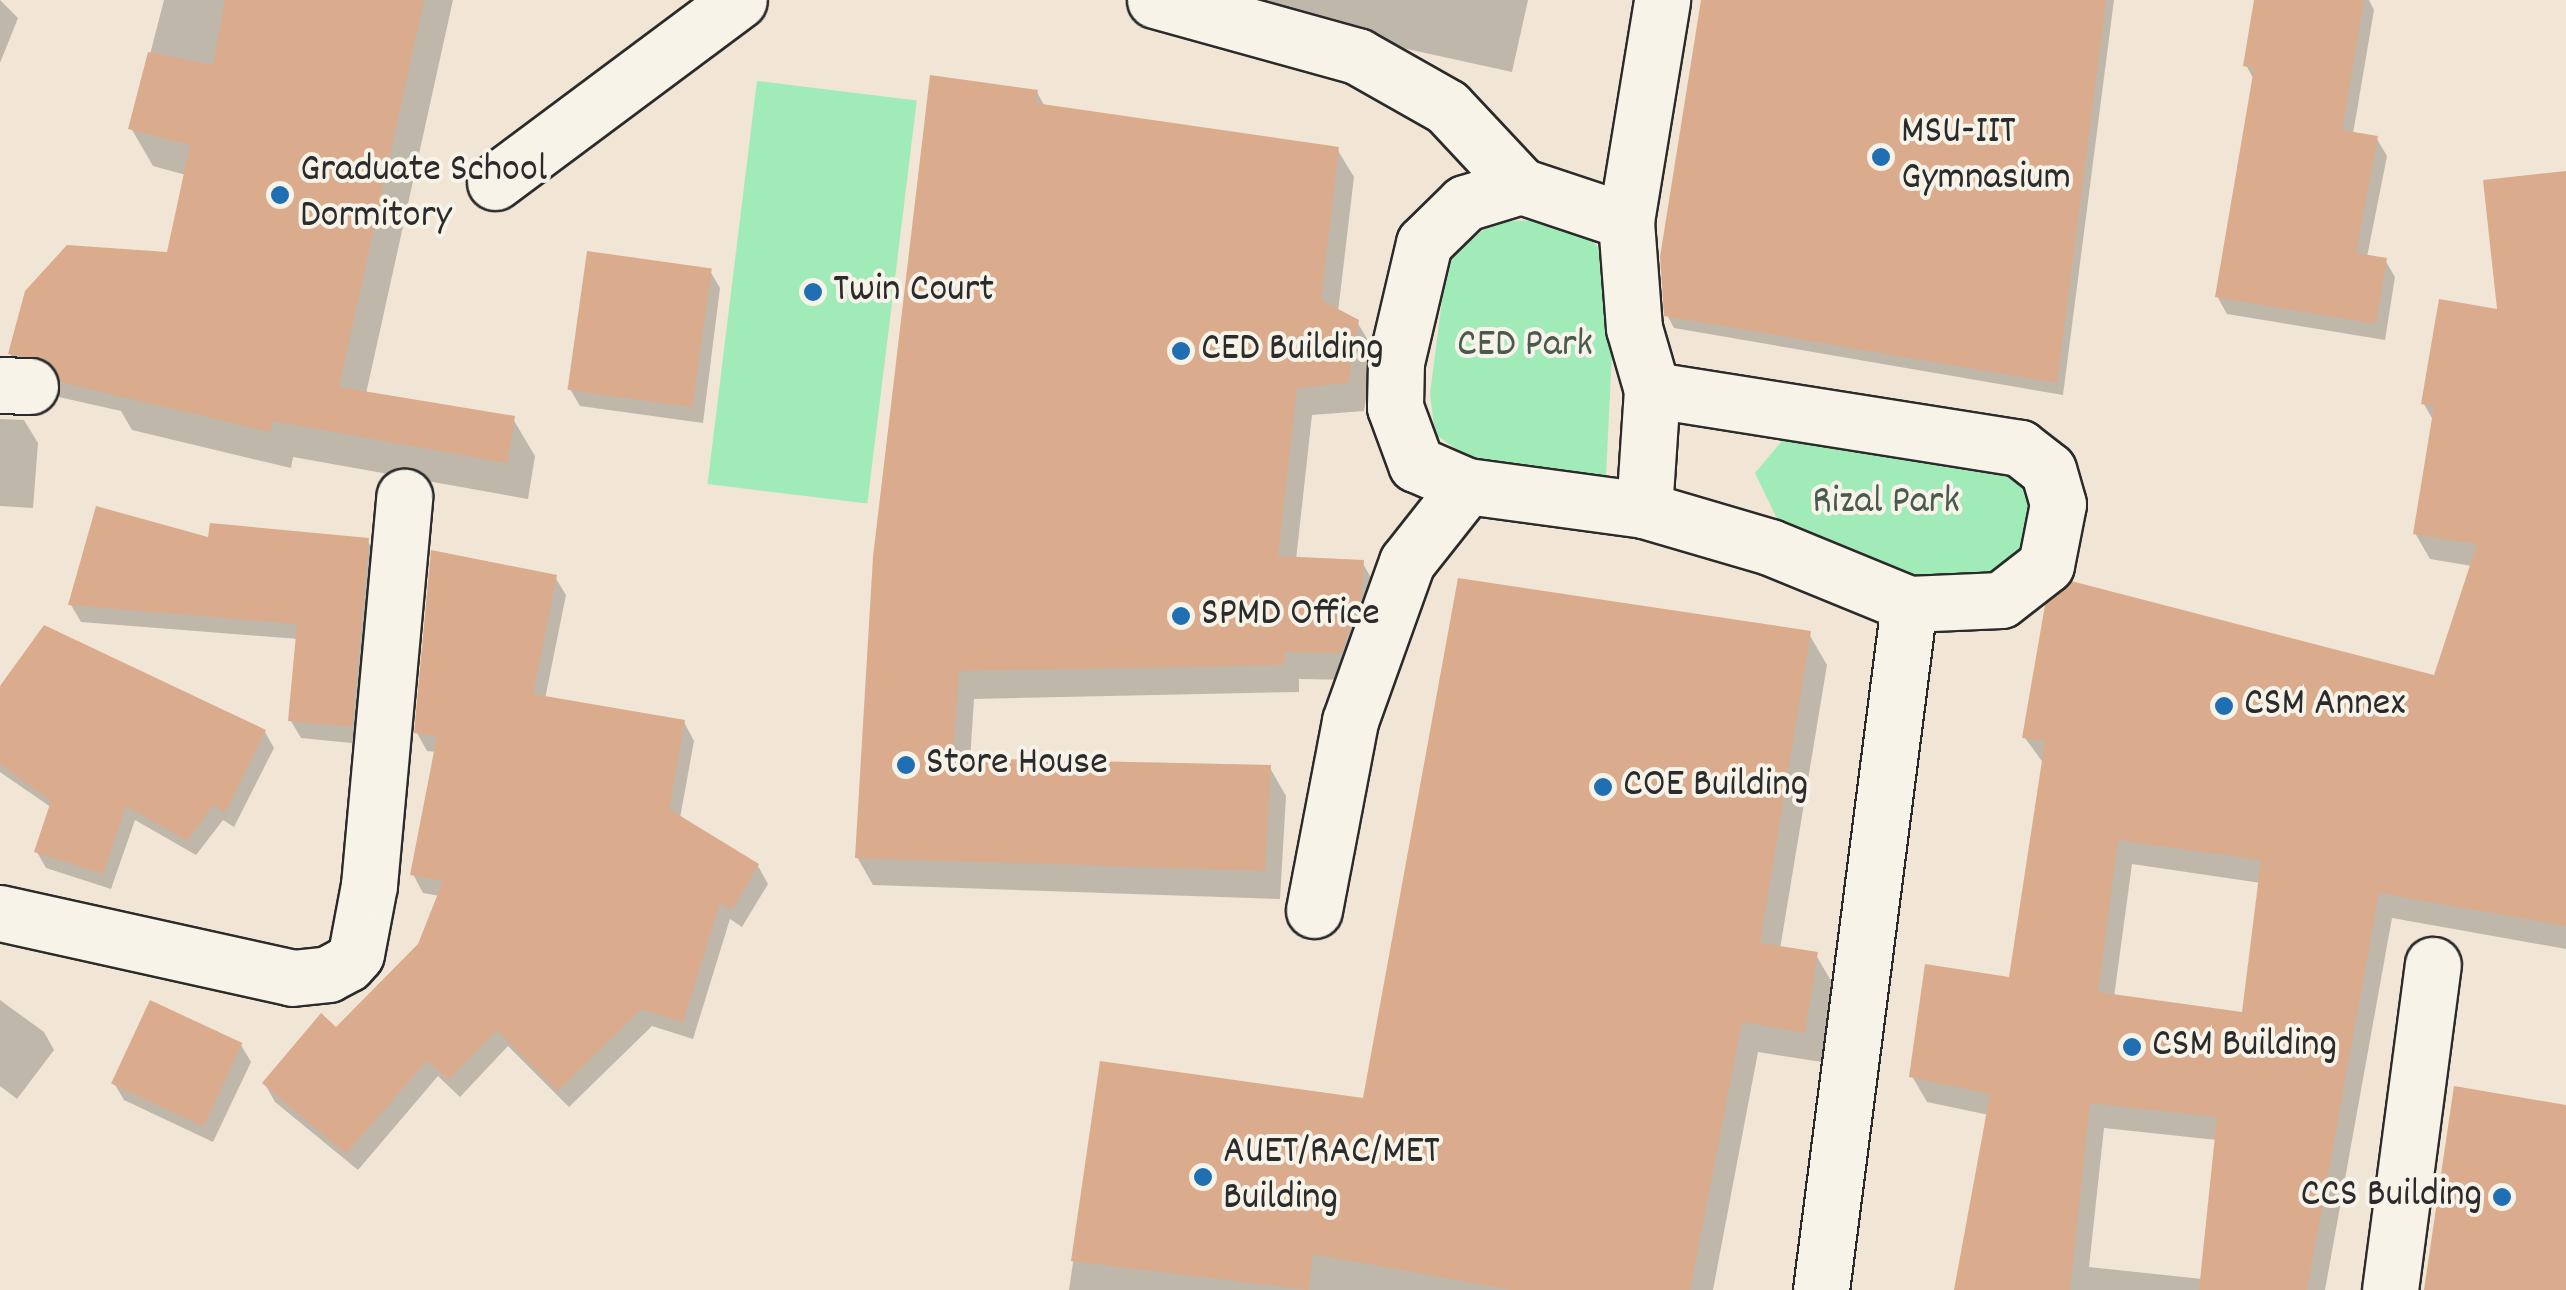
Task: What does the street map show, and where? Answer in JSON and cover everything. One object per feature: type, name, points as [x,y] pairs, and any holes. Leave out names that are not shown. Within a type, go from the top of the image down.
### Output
[{"type":"street","points":[[495,182],[740,0]]},
{"type":"street","points":[[1155,0],[1357,56],[1446,107],[1521,186],[1626,222]]},
{"type":"street","points":[[1644,510],[1652,390],[1634,328],[1626,222],[1662,0]]},
{"type":"street","points":[[1521,186],[1464,203],[1424,244],[1396,362],[1395,407],[1416,464],[1466,486],[1644,510],[1770,547],[1909,604],[2001,600],[2033,582],[2056,534],[2058,504],[2048,470],[2020,448],[1652,390]]},
{"type":"street","points":[[1314,910],[1350,721],[1406,562],[1466,486]]},
{"type":"street","points":[[0,913],[292,978],[328,974],[347,964],[356,954],[369,886],[404,497]]},
{"type":"street","points":[[1821,1290],[1909,604]]},
{"type":"street","points":[[2390,1290],[2432,965]]},
{"type":"green space","name":"Twin Court","points":[[757,81],[917,101],[867,504],[708,484]]},
{"type":"green space","name":"CED Park","points":[[1576,220],[1616,270],[1606,475],[1583,479],[1488,472],[1435,434],[1430,394],[1447,261],[1494,221]]},
{"type":"green space","name":"Rizal Park","points":[[1787,435],[1985,452],[2033,497],[2029,553],[1970,581],[1862,572],[1780,525],[1755,473]]},
{"type":"building","name":"Graduate School Dormitory","points":[[225,0],[424,0],[339,387],[515,416],[507,463],[273,421],[270,432],[60,382],[46,359],[8,354],[25,291],[67,245],[167,252],[190,145],[128,129],[148,52],[213,65]]},
{"type":"building","name":"MSU-IIT Gymnasium","points":[[1701,0],[2106,0],[2057,383],[1664,316],[1660,257]]},
{"type":"building","points":[[2254,0],[2364,0],[2342,130],[2378,136],[2356,253],[2387,258],[2376,324],[2215,297],[2254,68],[2243,66]]},
{"type":"building","points":[[930,75],[1038,90],[1035,103],[1339,147],[1321,300],[1359,320],[1348,383],[1297,388],[1278,556],[1364,560],[1361,596],[1341,653],[1284,652],[1285,665],[959,671],[953,758],[1271,765],[1265,871],[855,858],[873,557]]},
{"type":"building","points":[[2566,171],[2566,926],[2379,893],[2307,1290],[2199,1290],[2217,1117],[2090,1103],[2070,1290],[1954,1290],[1990,1094],[1909,1077],[1925,964],[2009,977],[2045,741],[2022,738],[2045,605],[2071,581],[2434,675],[2477,544],[2413,534],[2434,406],[2421,404],[2439,299],[2497,309],[2483,180]],"holes":[[[2118,840],[2261,860],[2242,1012],[2098,992]]]},
{"type":"building","points":[[587,251],[712,269],[692,407],[568,390]]},
{"type":"building","points":[[96,506],[208,537],[210,523],[369,538],[352,727],[288,721],[297,624],[68,605]]},
{"type":"building","points":[[431,550],[557,575],[533,694],[685,720],[669,809],[759,864],[732,910],[720,903],[683,1022],[641,1009],[558,1091],[497,1030],[448,1080],[427,1060],[346,1154],[262,1083],[321,1013],[336,1027],[418,944],[443,881],[410,875],[437,736],[414,733]]},
{"type":"building","name":"COE Building","points":[[1458,578],[1811,631],[1760,943],[1818,952],[1805,1033],[1742,1022],[1690,1290],[1512,1290],[1313,1254],[1308,1290],[1071,1261],[1100,1061],[1363,1098]]},
{"type":"building","points":[[44,625],[266,730],[225,813],[213,805],[187,841],[126,806],[103,874],[34,852],[51,801],[0,764],[0,686]]},
{"type":"building","points":[[150,1000],[242,1043],[204,1126],[111,1083]]},
{"type":"building","name":"CCS Building","points":[[2454,1086],[2566,1105],[2566,1290],[2424,1290]]},
{"type":"place","name":"MSU-IIT Gymnasium","points":[[1881,157]]},
{"type":"place","name":"Graduate School Dormitory","points":[[280,195]]},
{"type":"place","name":"Twin Court","points":[[813,292]]},
{"type":"place","name":"CED Building","points":[[1181,351]]},
{"type":"place","name":"SPMD Office","points":[[1181,616]]},
{"type":"place","name":"CSM Annex","points":[[2224,706]]},
{"type":"place","name":"Store House","points":[[906,765]]},
{"type":"place","name":"COE Building","points":[[1603,787]]},
{"type":"place","name":"CSM Building","points":[[2132,1047]]},
{"type":"place","name":"AUET/RAC/MET Building","points":[[1203,1177]]},
{"type":"place","name":"CCS Building","points":[[2502,1197]]}]
